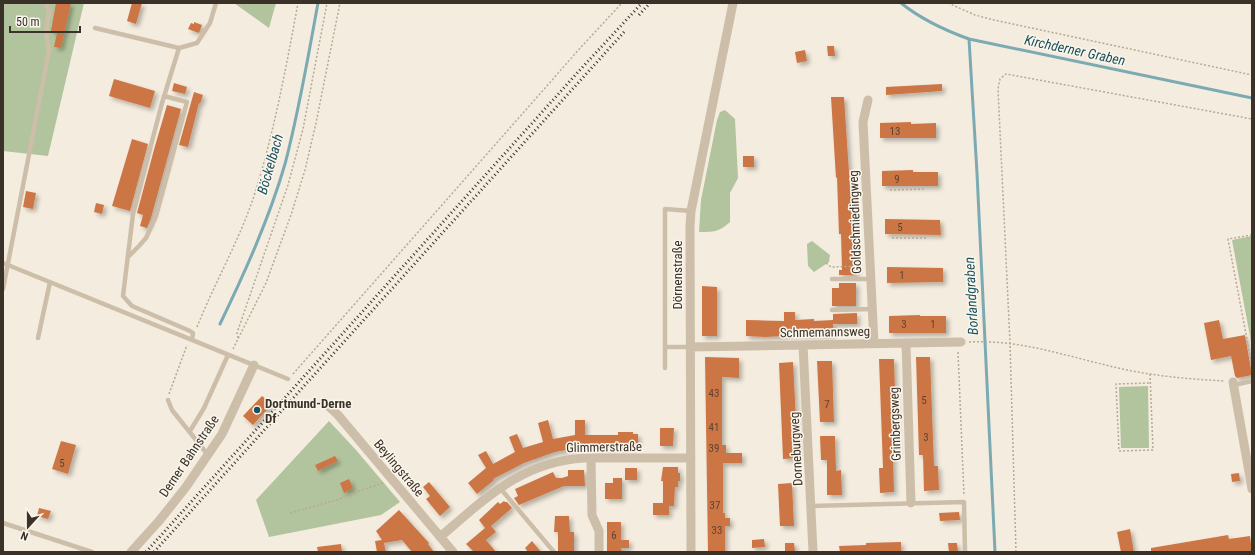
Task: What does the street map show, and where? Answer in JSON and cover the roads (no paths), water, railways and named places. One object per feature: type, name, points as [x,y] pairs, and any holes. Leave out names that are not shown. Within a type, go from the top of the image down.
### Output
[{"type":"street","name":"Dörnenstraße","points":[[691,552],[691,211],[733,3]]},
{"type":"street","name":"Goldschmiedingweg","points":[[868,100],[863,122],[874,343]]},
{"type":"street","name":"Schmemannsweg","points":[[690,347],[959,342]]},
{"type":"street","name":"Grimbergsweg","points":[[906,344],[911,503]]},
{"type":"street","name":"Dorneburgweg","points":[[804,345],[813,552]]},
{"type":"street","name":"Derner Bahnstraße","points":[[131,552],[164,516],[186,487],[222,434],[254,365]]},
{"type":"street","points":[[1234,383],[1252,489]]},
{"type":"street","name":"Beylingstraße","points":[[324,402],[338,415],[453,552]]},
{"type":"street","name":"Glimmerstraße","points":[[440,537],[500,488],[517,477],[551,463],[569,459],[591,458],[690,458]]},
{"type":"street","points":[[591,458],[592,515],[599,531],[599,552]]},
{"type":"lane","points":[[3,289],[5,264],[49,51],[46,32],[49,11],[46,3]]},
{"type":"lane","points":[[95,28],[179,48],[197,43],[210,23],[216,3]]},
{"type":"lane","points":[[179,48],[164,96],[133,214],[123,296],[132,306],[190,331],[193,333],[191,339]]},
{"type":"lane","points":[[128,257],[146,238],[156,216],[188,102],[164,96]]},
{"type":"lane","points":[[666,368],[665,209],[691,211]]},
{"type":"lane","points":[[5,264],[288,379]]},
{"type":"lane","points":[[832,279],[870,279]]},
{"type":"lane","points":[[38,338],[50,282]]},
{"type":"lane","points":[[832,310],[872,309]]},
{"type":"lane","points":[[666,348],[690,347]]},
{"type":"lane","points":[[190,431],[204,408],[229,355]]},
{"type":"lane","points":[[1234,383],[1252,381]]},
{"type":"lane","points":[[168,400],[172,410],[208,455]]},
{"type":"lane","points":[[500,488],[554,552]]},
{"type":"lane","points":[[811,506],[964,502],[965,552]]},
{"type":"lane","points":[[3,523],[92,552]]},
{"type":"waterway","name":"Böckelbach","points":[[220,324],[256,245],[279,185],[299,104],[318,3]]},
{"type":"waterway","name":"Kirchderner Graben","points":[[901,3],[917,15],[969,39],[1252,98]]},
{"type":"waterway","name":"Borlandgraben","points":[[969,39],[977,173],[995,552]]},
{"type":"railway","points":[[146,552],[642,3]]},
{"type":"railway","points":[[639,15],[650,3]]},
{"type":"railway","points":[[154,552],[625,31]]},
{"type":"place","name":"Dortmund-Derne Df","points":[[257,410]]}]
